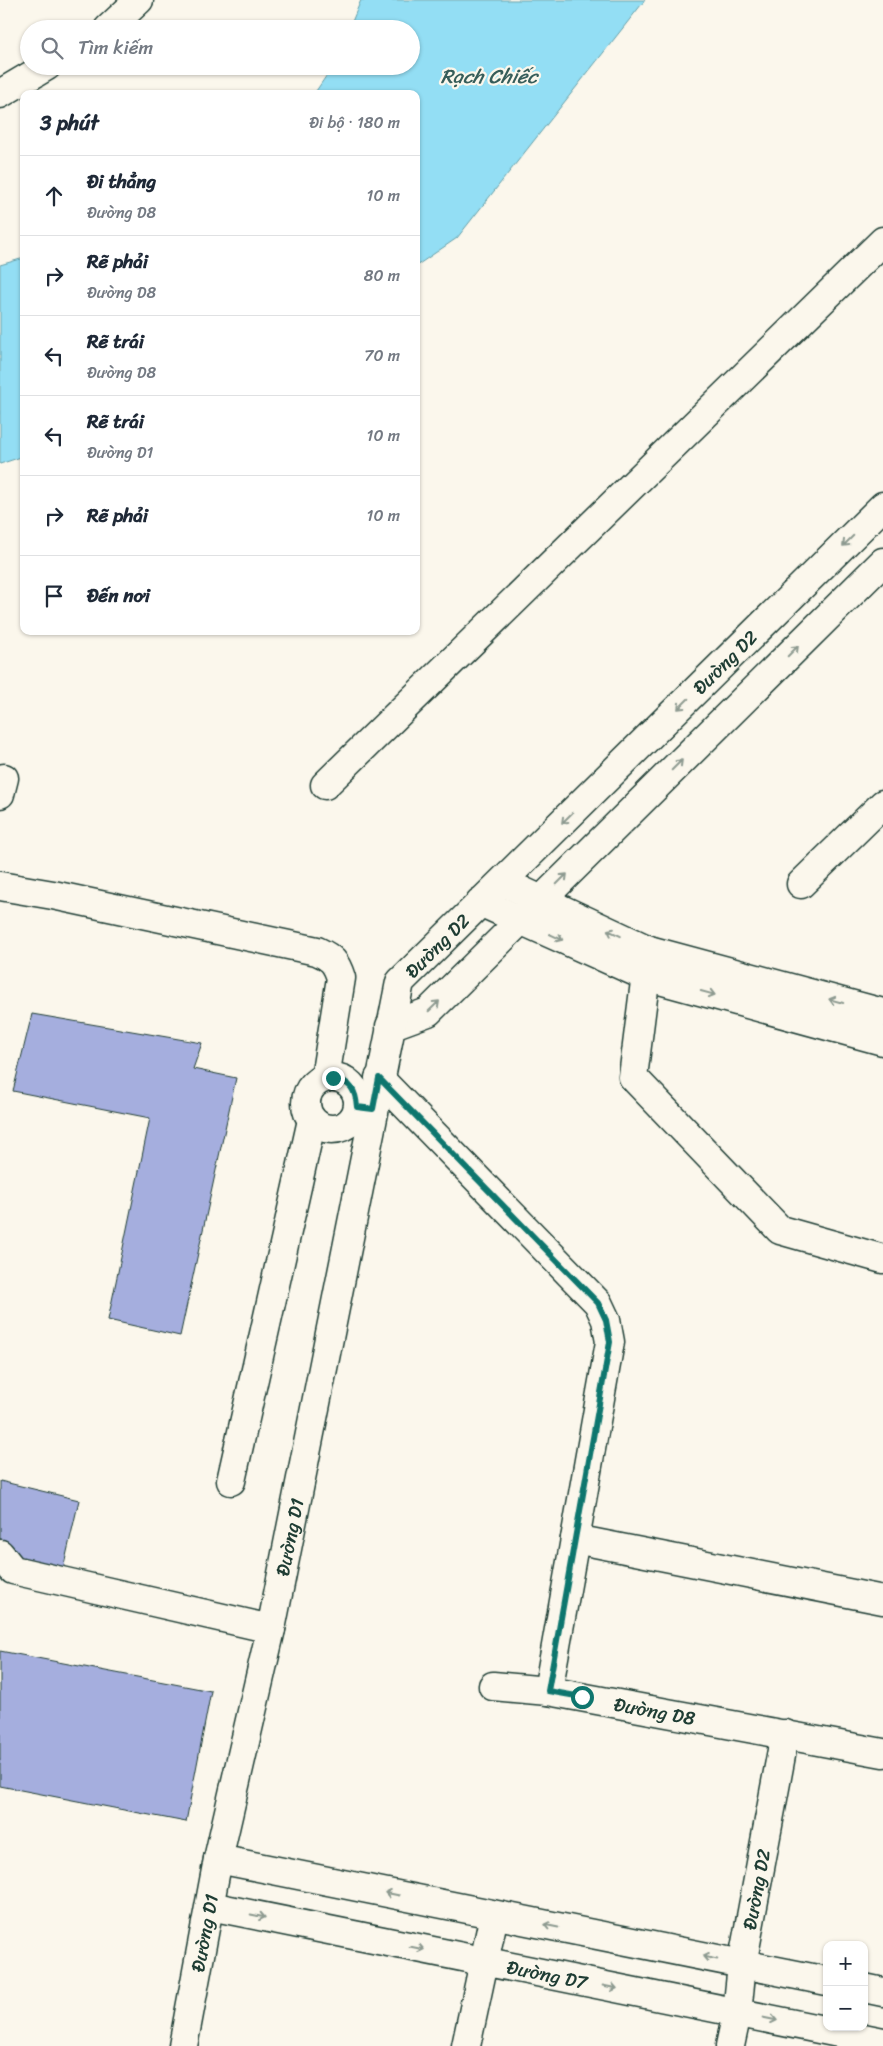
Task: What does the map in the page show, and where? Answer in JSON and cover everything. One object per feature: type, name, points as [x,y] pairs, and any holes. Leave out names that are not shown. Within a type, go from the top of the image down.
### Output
[{"type":"street","points":[[118,20],[139,0]]},
{"type":"street","points":[[0,94],[32,75]]},
{"type":"street","points":[[325,784],[878,256]]},
{"type":"street","name":"Đường D2","points":[[390,1026],[400,982],[883,506]]},
{"type":"street","name":"Đường D2","points":[[390,1026],[428,1012],[883,562]]},
{"type":"street","points":[[801,884],[877,818]]},
{"type":"street","points":[[503,882],[649,950],[883,1013]]},
{"type":"street","points":[[0,886],[54,895],[329,956],[337,966],[341,978],[325,1078]]},
{"type":"street","points":[[480,902],[645,976],[883,1041]]},
{"type":"street","points":[[649,950],[633,1077],[780,1230],[883,1258]]},
{"type":"street","name":"Đường D1","points":[[183,2046],[218,1859],[271,1630],[365,1108],[379,1078],[390,1026]]},
{"type":"street","points":[[325,1078],[342,1080],[354,1090],[365,1108],[350,1122],[334,1129],[318,1125],[312,1120],[307,1112],[307,1096],[317,1082],[325,1078]]},
{"type":"street","points":[[379,1078],[598,1303],[606,1320],[610,1342],[557,1630],[548,1691]]},
{"type":"street","points":[[231,1481],[312,1120]]},
{"type":"street","points":[[575,1539],[877,1594]]},
{"type":"street","points":[[4,1568],[271,1630]]},
{"type":"street","name":"Đường D8","points":[[493,1686],[548,1691],[883,1753]]},
{"type":"street","name":"Đường D2","points":[[730,2046],[737,2013],[742,1965],[785,1734]]},
{"type":"street","points":[[218,1859],[823,1980]]},
{"type":"street","name":"Đường D7","points":[[210,1906],[883,2042]]},
{"type":"street","points":[[466,2046],[494,1915]]},
{"type":"street","points":[[868,1989],[883,1992]]},
{"type":"water","name":"Rạch Chiếc","points":[[361,0],[645,0],[457,238],[420,263],[420,90],[317,90],[327,75],[420,75],[420,20],[353,20]]},
{"type":"water","points":[[20,259],[20,457],[0,464],[0,265]]},
{"type":"building","points":[[32,1014],[202,1043],[193,1069],[236,1078],[180,1336],[108,1320],[150,1118],[13,1091]]},
{"type":"building","points":[[0,1481],[79,1500],[61,1578],[0,1566]]},
{"type":"building","points":[[0,1651],[211,1691],[186,1822],[0,1786]]},
{"type":"route","points":[[333,1078],[349,1084],[354,1090],[357,1107],[373,1109],[379,1078],[598,1303],[606,1320],[610,1342],[557,1630],[548,1691],[582,1697]]}]
